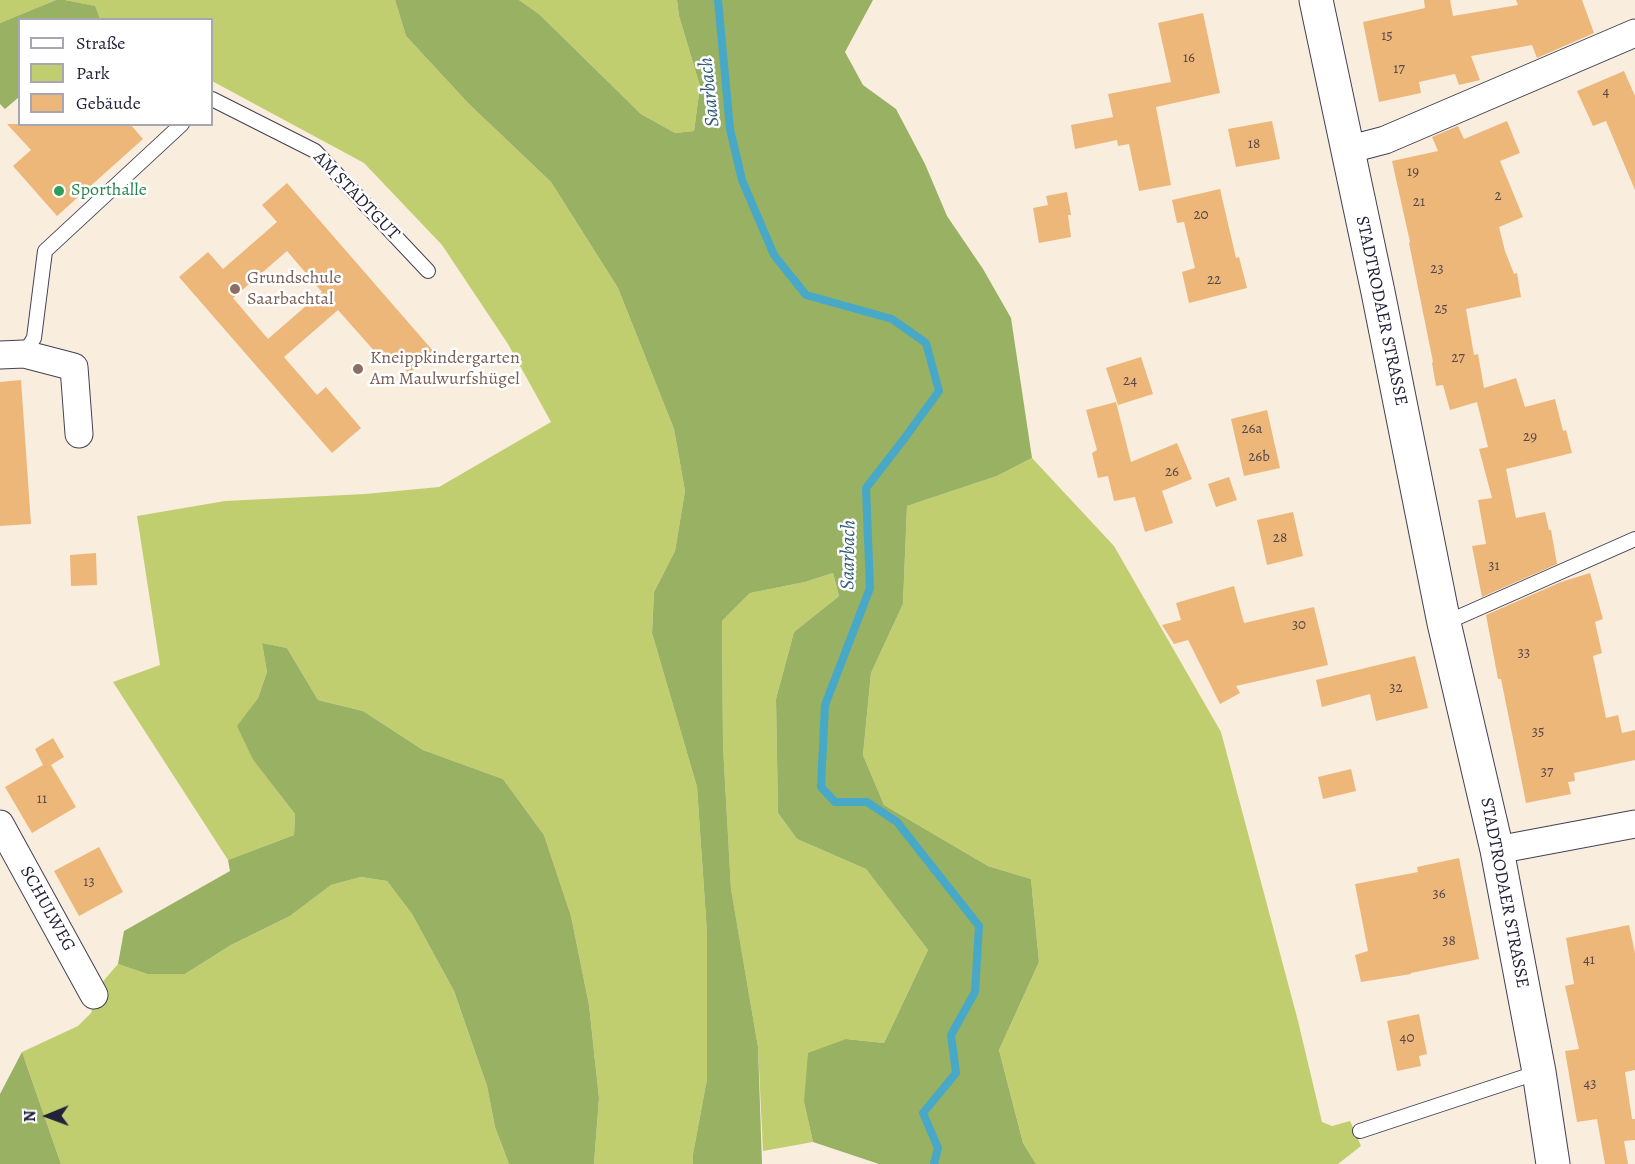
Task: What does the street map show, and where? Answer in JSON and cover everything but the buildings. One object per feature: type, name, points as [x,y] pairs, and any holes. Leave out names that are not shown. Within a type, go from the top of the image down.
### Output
[{"type":"main road","name":"STADTRODAER STRASSE","points":[[1316,0],[1444,623],[1497,850],[1539,1072],[1553,1164]]},
{"type":"street","points":[[1347,150],[1385,140],[1635,33]]},
{"type":"street","points":[[12,354],[74,367],[78,434]]},
{"type":"street","name":"SCHULWEG","points":[[0,824],[94,995]]},
{"type":"street","points":[[1497,850],[1635,824]]},
{"type":"lane","name":"AM STADTGUT","points":[[213,100],[315,151],[428,271]]},
{"type":"lane","points":[[12,354],[34,338],[45,251],[180,126]]},
{"type":"lane","points":[[1444,623],[1635,539]]},
{"type":"lane","points":[[1360,1131],[1539,1072]]},
{"type":"green space","points":[[0,0],[56,0],[0,23]]},
{"type":"green space","points":[[56,0],[95,6],[100,18],[18,18],[18,98],[5,109],[0,104],[0,23]]},
{"type":"green space","points":[[65,0],[395,0],[406,36],[468,103],[551,182],[618,288],[674,429],[685,491],[675,551],[654,592],[652,633],[697,787],[707,933],[707,1079],[693,1164],[594,1164],[599,1098],[589,1005],[571,916],[544,835],[503,779],[423,750],[363,711],[318,700],[287,648],[262,643],[267,672],[258,698],[238,726],[253,760],[295,814],[294,835],[228,860],[113,682],[160,665],[137,516],[225,501],[365,494],[439,487],[551,422],[508,344],[442,245],[364,163],[213,82],[213,18],[100,18],[94,6]]},
{"type":"green space","points":[[395,0],[519,0],[539,14],[641,114],[675,133],[694,131],[700,86],[679,16],[677,0],[873,0],[845,52],[863,85],[896,109],[925,164],[947,216],[983,269],[1011,318],[1032,458],[997,476],[907,506],[903,604],[871,673],[863,755],[884,805],[988,866],[1031,879],[1039,962],[999,1050],[1023,1143],[1036,1164],[879,1164],[813,1142],[804,1102],[808,1053],[846,1039],[884,1043],[928,950],[866,869],[797,839],[778,813],[776,699],[794,632],[839,596],[833,573],[805,582],[750,593],[722,621],[723,746],[731,889],[758,1047],[762,1164],[693,1164],[707,1079],[707,933],[697,787],[652,633],[654,592],[675,551],[685,491],[674,429],[618,288],[551,182],[468,103],[406,36]]},
{"type":"green space","points":[[519,0],[677,0],[679,16],[700,86],[694,131],[675,133],[641,114],[539,14]]},
{"type":"green space","points":[[1032,458],[1114,546],[1221,732],[1298,1021],[1322,1122],[1332,1126],[1350,1121],[1361,1146],[1338,1164],[1036,1164],[1023,1143],[999,1050],[1039,962],[1031,879],[988,866],[884,805],[863,755],[871,673],[903,604],[907,506],[997,476]]},
{"type":"green space","points":[[833,573],[839,596],[794,632],[776,699],[778,813],[797,839],[866,869],[928,950],[884,1043],[846,1039],[804,1102],[813,1142],[763,1151],[758,1047],[731,890],[723,746],[722,621],[750,593],[805,582]]},
{"type":"green space","points":[[262,643],[287,648],[318,700],[363,711],[423,750],[503,779],[544,835],[571,916],[589,1005],[599,1098],[594,1164],[509,1164],[495,1127],[487,1086],[454,991],[412,914],[387,881],[361,877],[331,885],[290,916],[231,945],[185,974],[147,974],[118,964],[124,931],[230,871],[228,860],[294,835],[295,814],[253,760],[237,726],[258,698],[267,672]]},
{"type":"green space","points":[[361,877],[387,881],[412,914],[454,991],[487,1086],[495,1127],[509,1164],[61,1164],[22,1052],[78,1026],[91,1013],[99,986],[118,964],[147,974],[185,974],[231,945],[290,916],[331,885]]},
{"type":"green space","points":[[22,1052],[61,1164],[0,1164],[0,1094]]},
{"type":"waterway","name":"Saarbach","points":[[718,0],[730,129],[742,180],[774,255],[806,295],[892,319],[926,343],[939,391],[866,488],[870,588],[825,705],[821,787],[835,802],[867,802],[897,822],[979,926],[975,992],[951,1035],[956,1073],[923,1113],[938,1148],[934,1164]]},
{"type":"place","name":"Sporthalle","points":[[59,191]]},
{"type":"place","name":"Grundschule Saarbachtal","points":[[235,289]]},
{"type":"place","name":"Kneippkindergarten Am Maulwurfshügel","points":[[358,369]]}]
